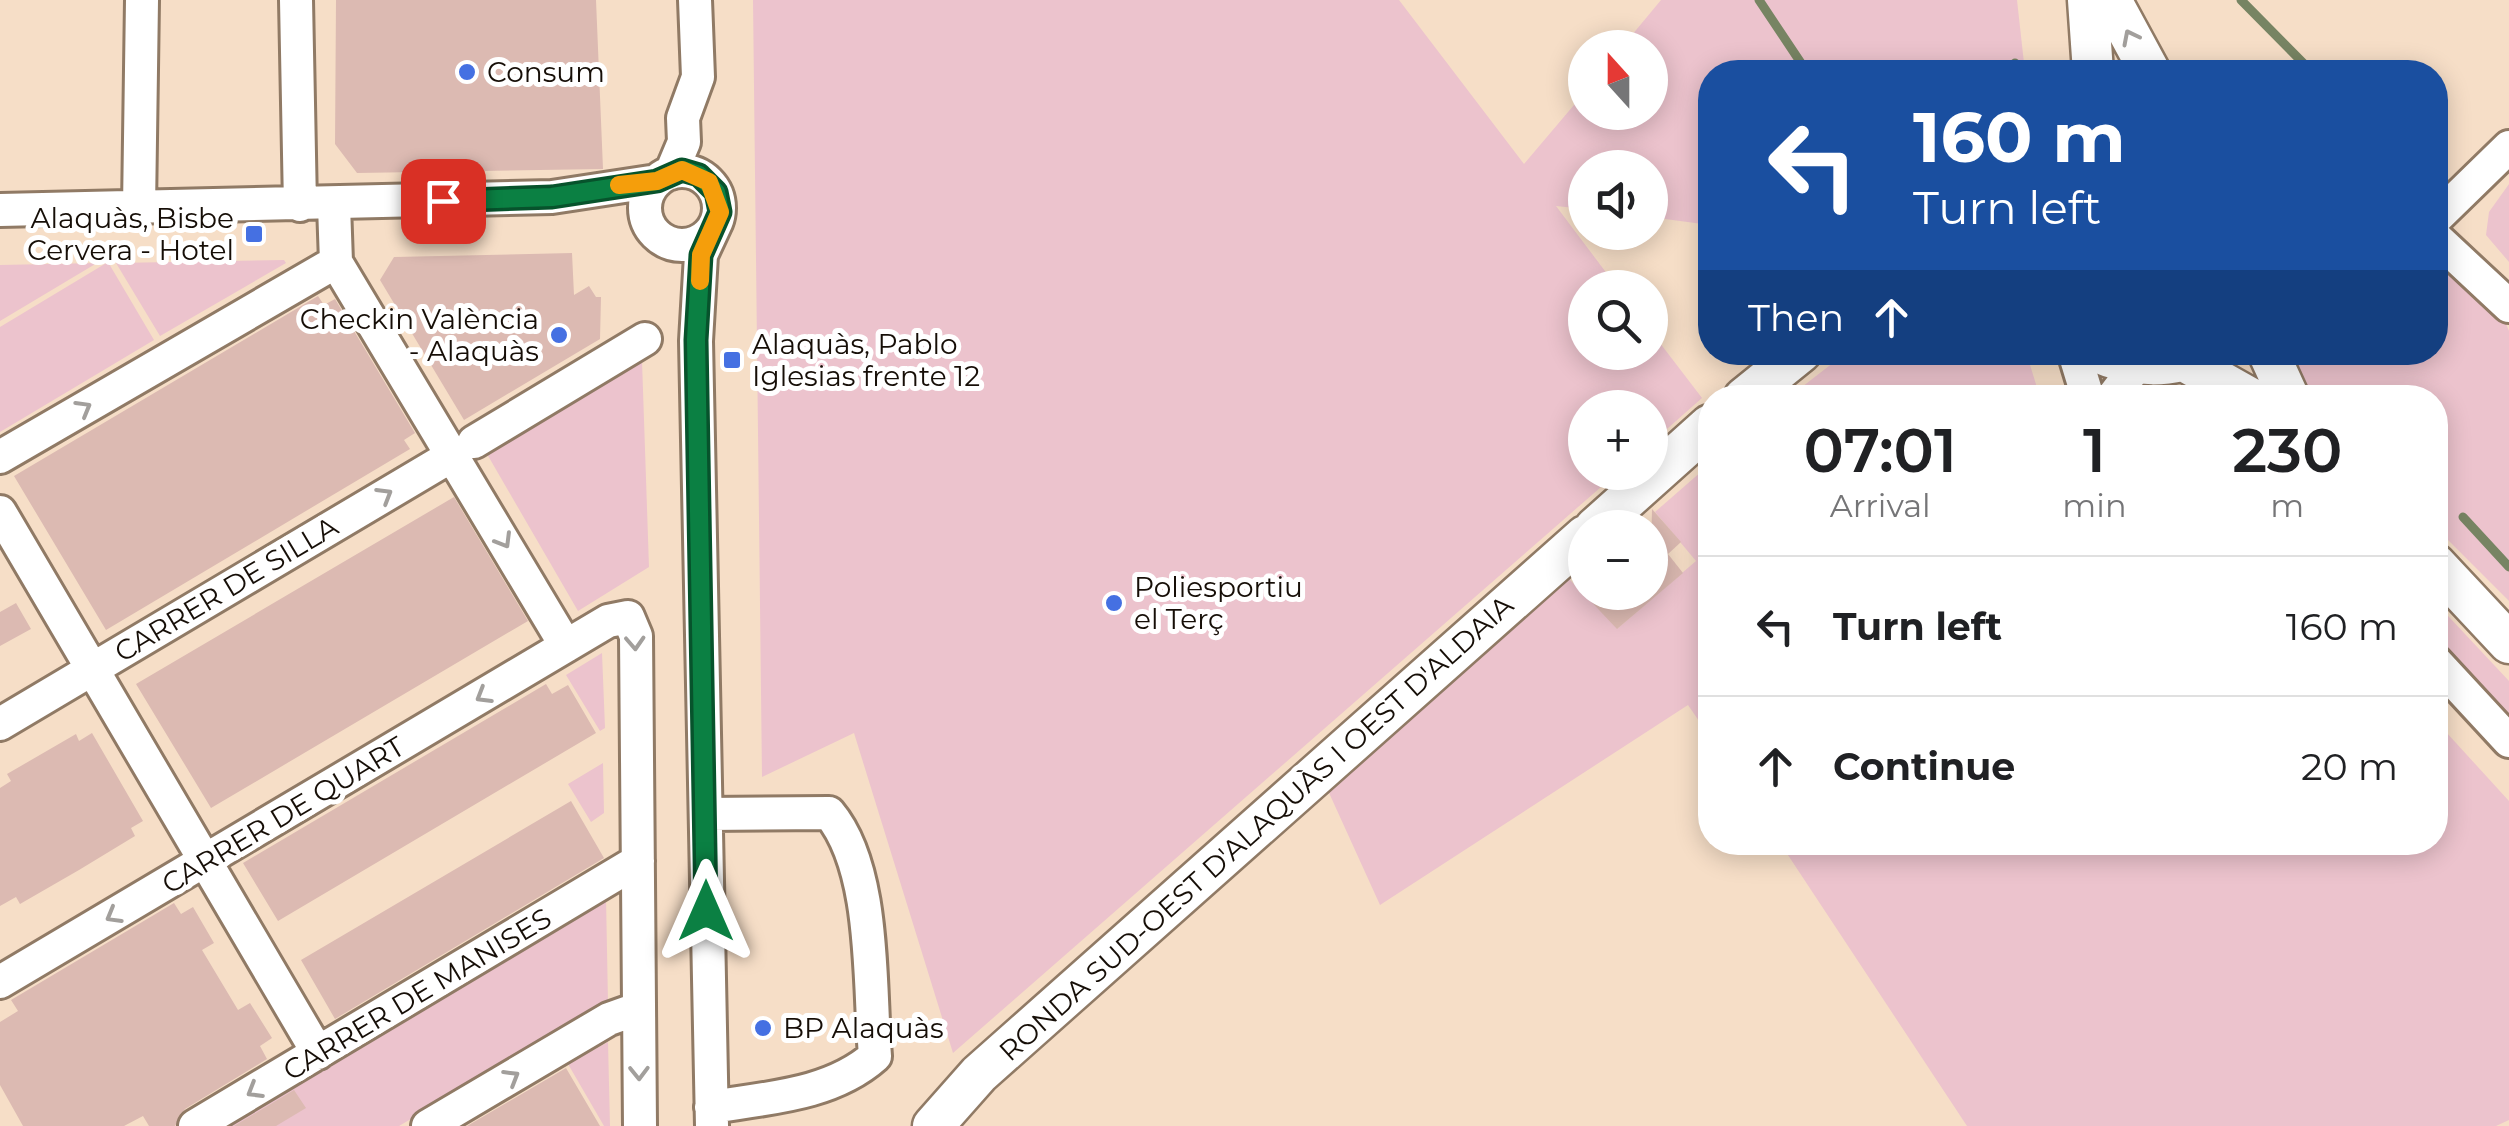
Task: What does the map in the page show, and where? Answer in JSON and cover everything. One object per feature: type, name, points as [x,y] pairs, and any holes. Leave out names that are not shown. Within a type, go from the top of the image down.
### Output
[{"type":"main road","points":[[2088,0],[2093,60]]},
{"type":"main road","points":[[2111,0],[2144,60]]},
{"type":"main road","points":[[1760,385],[1785,365]]},
{"type":"main road","points":[[2205,365],[2232,385]]},
{"type":"main road","points":[[1615,510],[1698,437]]},
{"type":"main road","name":"RONDA SUD-OEST D'ALAQUÀS I OEST D'ALDAIA","points":[[933,1126],[979,1074],[1568,551]]},
{"type":"main road","points":[[2448,578],[2509,643]]},
{"type":"street","points":[[139,208],[142,0]]},
{"type":"street","points":[[296,0],[300,205]]},
{"type":"street","points":[[694,0],[696,118],[702,155],[720,212],[701,255],[696,340],[711,1117],[806,1092],[857,1072],[875,1056],[864,907],[851,851],[839,826],[828,813],[706,814]]},
{"type":"street","points":[[698,78],[684,118],[684,142],[664,177],[647,196],[646,214],[656,234],[677,244],[693,269],[700,301]]},
{"type":"street","points":[[2448,206],[2509,147]]},
{"type":"street","points":[[0,210],[552,197],[690,170],[716,192]]},
{"type":"street","points":[[552,197],[646,214]]},
{"type":"street","points":[[334,205],[336,262],[463,448],[566,646]]},
{"type":"street","points":[[677,244],[699,241],[715,225]]},
{"type":"street","points":[[2448,250],[2509,306]]},
{"type":"street","points":[[0,457],[336,262]]},
{"type":"street","points":[[364,307],[383,321],[400,313]]},
{"type":"street","name":"CARRER DE SILLA","points":[[0,724],[645,338]]},
{"type":"street","points":[[2122,385],[2137,365]]},
{"type":"street","points":[[0,512],[318,1053]]},
{"type":"street","name":"CARRER DE QUART","points":[[0,982],[619,617],[628,617],[635,628],[638,861]]},
{"type":"street","points":[[2448,675],[2509,741]]},
{"type":"street","points":[[638,861],[640,1126]]},
{"type":"street","name":"CARRER DE MANISES","points":[[195,1126],[638,861]]},
{"type":"street","points":[[428,1126],[610,1019],[638,1009]]},
{"type":"shaded area","name":"Poliesportiu el Terç","points":[[753,0],[1399,0],[1524,164],[1568,112],[1568,130],[1668,130],[1668,30],[1636,30],[1661,0],[2017,0],[2024,60],[1698,60],[1698,223],[1668,219],[1668,150],[1568,150],[1568,207],[1556,206],[1568,222],[1568,250],[1589,250],[1604,270],[1568,270],[1568,370],[1668,370],[1668,354],[1698,393],[1698,402],[1668,428],[1668,390],[1568,390],[1568,490],[1598,490],[1575,510],[1568,510],[1568,516],[953,1053],[854,733],[762,777]]},
{"type":"shaded area","points":[[2509,184],[2509,262],[2486,235],[2489,212]]},
{"type":"shaded area","points":[[108,262],[154,340],[0,432],[0,327]]},
{"type":"shaded area","points":[[97,263],[0,321],[0,265]]},
{"type":"shaded area","points":[[116,263],[286,263],[160,336]]},
{"type":"shaded area","points":[[2448,272],[2504,319],[2509,331],[2509,601],[2448,540],[2448,385],[2298,385],[2287,365],[2448,365]]},
{"type":"shaded area","points":[[642,361],[649,567],[578,611],[487,454]]},
{"type":"shaded area","points":[[1830,365],[2030,365],[2036,385],[1804,385]]},
{"type":"shaded area","points":[[1698,474],[1698,720],[1688,705],[1380,905],[1325,784],[1561,571],[1568,578],[1568,610],[1600,610],[1618,628],[1639,610],[1668,610],[1668,585],[1696,561],[1668,528],[1668,510],[1657,510]]},
{"type":"shaded area","points":[[2448,616],[2509,681],[2509,715],[2448,650]]},
{"type":"shaded area","points":[[602,653],[605,728],[600,731],[566,675]]},
{"type":"shaded area","points":[[2448,734],[2509,801],[2509,1120],[2496,1126],[1967,1126],[1788,855],[2448,855]]},
{"type":"shaded area","points":[[603,763],[604,813],[591,822],[568,784]]},
{"type":"shaded area","points":[[606,897],[608,1003],[399,1126],[229,1126]]},
{"type":"shaded area","points":[[608,1042],[610,1126],[604,1126],[568,1064]]},
{"type":"building","name":"Consum","points":[[336,0],[596,0],[603,169],[357,173],[335,144]]},
{"type":"building","name":"Checkin València - Alaquàs","points":[[572,253],[574,295],[589,286],[596,297],[601,297],[600,339],[464,420],[380,280],[394,257]]},
{"type":"building","points":[[318,296],[324,305],[335,299],[415,433],[404,440],[410,449],[106,630],[14,476]]},
{"type":"building","points":[[454,497],[528,621],[211,808],[136,684]]},
{"type":"building","points":[[1668,527],[1681,542],[1668,554]]},
{"type":"building","points":[[1668,554],[1683,573],[1668,586]]},
{"type":"building","points":[[16,603],[31,629],[0,646],[0,612]]},
{"type":"building","points":[[1599,610],[1639,610],[1617,629]]},
{"type":"building","points":[[546,684],[552,694],[568,685],[596,733],[278,921],[243,863]]},
{"type":"building","points":[[92,733],[143,821],[131,828],[135,836],[79,870],[20,904],[16,897],[0,906],[0,788],[11,781],[7,774],[76,734],[79,741]]},
{"type":"building","points":[[571,801],[604,858],[335,1019],[301,960]]},
{"type":"building","points":[[174,903],[181,914],[193,907],[214,943],[202,950],[238,1010],[250,1003],[272,1038],[260,1046],[267,1059],[185,1109],[175,1126],[149,1126],[143,1116],[124,1126],[23,1126],[0,1085],[0,1022],[18,1011],[11,1000]]},
{"type":"building","points":[[566,1068],[600,1126],[467,1126]]},
{"type":"building","points":[[294,1090],[306,1108],[276,1126],[234,1126]]},
{"type":"waterway","points":[[1759,0],[1799,60]]},
{"type":"waterway","points":[[2241,0],[2300,60]]},
{"type":"waterway","points":[[2463,517],[2509,567]]},
{"type":"slow traffic","points":[[619,185],[657,181],[682,170],[690,170],[709,182],[716,192],[720,212],[701,255],[700,281]]},
{"type":"place","name":"Consum","points":[[467,72]]},
{"type":"place","name":"Alaquàs, Bisbe Cervera - Hotel","points":[[254,234]]},
{"type":"place","name":"Checkin València - Alaquàs","points":[[559,335]]},
{"type":"place","name":"Alaquàs, Pablo Iglesias frente 12","points":[[732,360]]},
{"type":"place","name":"Poliesportiu el Terç","points":[[1114,603]]},
{"type":"place","name":"BP Alaquàs","points":[[763,1028]]},
{"type":"route","points":[[443,201],[578,194],[657,181],[682,170],[699,175],[716,192],[720,212],[701,255],[696,340],[706,911]]}]
